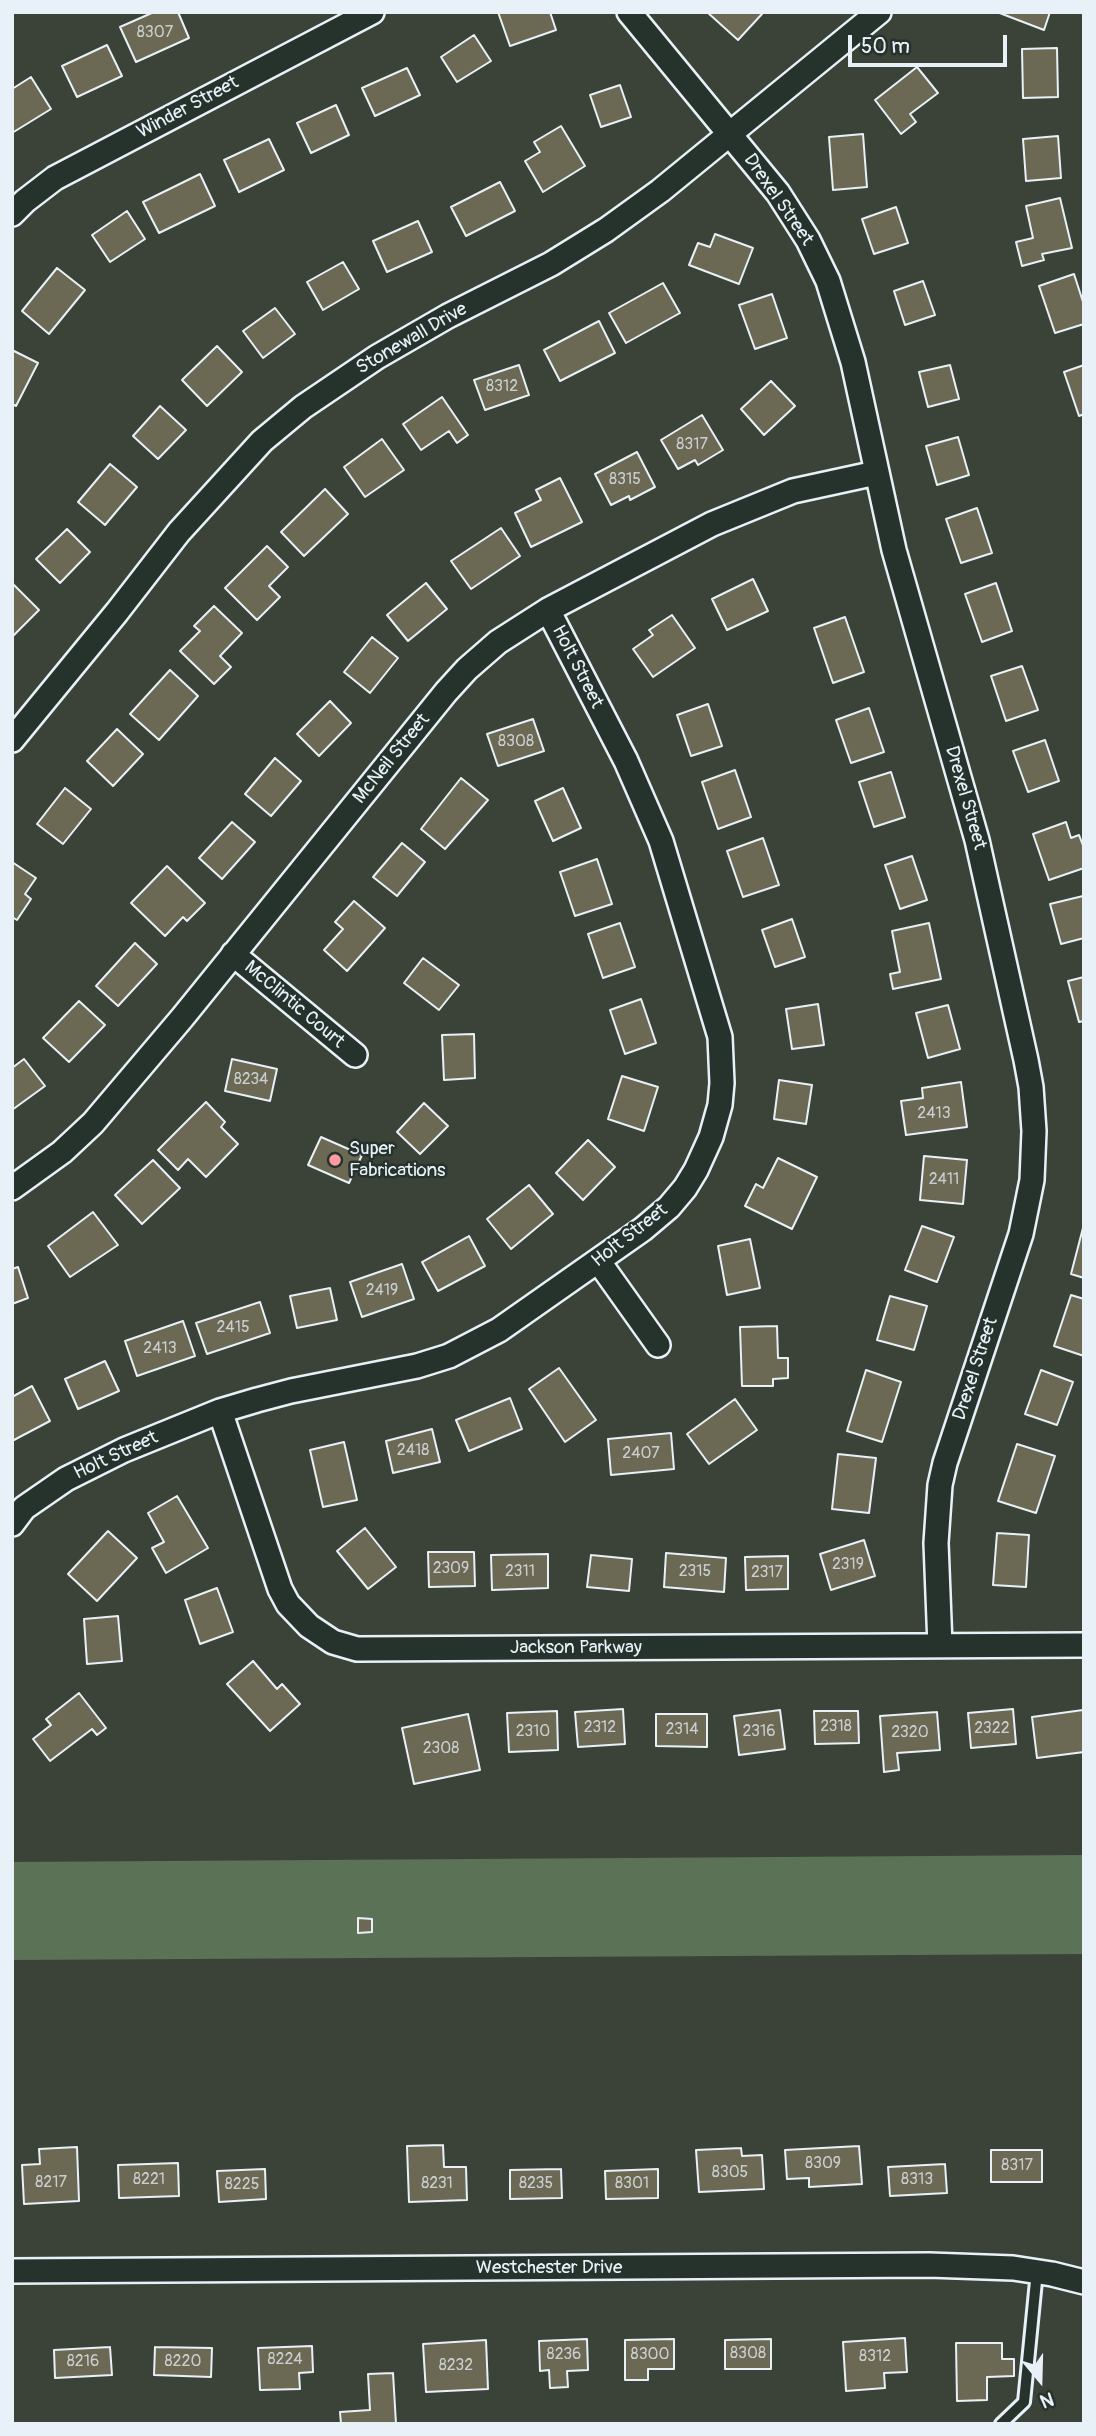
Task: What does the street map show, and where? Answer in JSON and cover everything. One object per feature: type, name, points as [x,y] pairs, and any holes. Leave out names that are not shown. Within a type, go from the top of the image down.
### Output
[{"type":"street","name":"Winder Street","points":[[12,215],[25,201],[55,178],[372,12]]},
{"type":"street","name":"Drexel Street","points":[[629,12],[730,134],[793,216],[828,281],[853,362],[894,550],[977,840],[1026,1060],[1034,1131],[1032,1180],[1021,1234],[940,1485],[936,1543],[940,1646]]},
{"type":"street","name":"Stonewall Drive","points":[[12,740],[179,532],[237,466],[272,432],[303,407],[377,357],[448,316],[551,264],[606,230],[660,191],[879,12]]},
{"type":"street","name":"McNeil Street","points":[[12,1188],[62,1152],[93,1123],[446,692],[498,642],[548,610],[712,524],[793,491],[876,473]]},
{"type":"street","name":"Holt Street","points":[[12,1524],[24,1508],[66,1479],[124,1450],[220,1411],[291,1391],[417,1366],[449,1356],[499,1330],[643,1229],[669,1207],[696,1170],[711,1137],[720,1105],[720,1037],[661,841],[626,761],[548,610]]},
{"type":"street","name":"McClintic Court","points":[[233,954],[355,1055]]},
{"type":"street","points":[[599,1262],[658,1345]]},
{"type":"street","name":"Jackson Parkway","points":[[220,1411],[280,1589],[288,1604],[309,1626],[333,1642],[357,1649],[1084,1645]]},
{"type":"street","name":"Westchester Drive","points":[[12,2271],[929,2265],[1013,2268],[1084,2282]]},
{"type":"lane","points":[[1001,2424],[1024,2402],[1037,2272]]},
{"type":"green space","points":[[1084,1855],[1084,1954],[12,1960],[12,1862]]},
{"type":"building","points":[[154,12],[178,12],[189,38],[136,62],[120,27]]},
{"type":"building","points":[[498,12],[550,12],[556,30],[510,46]]},
{"type":"building","points":[[707,12],[761,12],[762,14],[738,40]]},
{"type":"building","points":[[997,12],[1050,12],[1044,30]]},
{"type":"building","points":[[474,35],[491,61],[457,82],[441,57]]},
{"type":"building","points":[[107,45],[122,76],[77,97],[62,66]]},
{"type":"building","points":[[1057,48],[1058,97],[1023,98],[1022,49]]},
{"type":"building","points":[[917,67],[938,93],[910,114],[916,122],[901,134],[875,100]]},
{"type":"building","points":[[407,68],[420,95],[375,116],[362,88]]},
{"type":"building","points":[[31,77],[51,109],[12,133],[12,89]]},
{"type":"building","points":[[620,85],[631,117],[601,127],[590,95]]},
{"type":"building","points":[[336,105],[349,135],[311,153],[297,123]]},
{"type":"building","points":[[561,126],[585,166],[543,192],[525,161],[540,152],[534,142]]},
{"type":"building","points":[[863,134],[867,187],[833,190],[829,137]]},
{"type":"building","points":[[1058,136],[1061,178],[1026,181],[1023,139]]},
{"type":"building","points":[[269,139],[284,170],[239,192],[224,160]]},
{"type":"building","points":[[200,174],[215,206],[159,233],[143,202]]},
{"type":"building","points":[[500,182],[515,211],[466,236],[451,207]]},
{"type":"building","points":[[1060,198],[1072,248],[1042,254],[1044,260],[1022,266],[1016,242],[1033,238],[1026,206]]},
{"type":"building","points":[[896,207],[908,243],[874,254],[862,219]]},
{"type":"building","points":[[127,211],[145,239],[110,262],[92,235]]},
{"type":"building","points":[[418,221],[432,252],[387,272],[373,241]]},
{"type":"building","points":[[715,234],[753,248],[739,284],[689,265],[698,243],[710,247]]},
{"type":"building","points":[[343,262],[359,289],[323,310],[307,282]]},
{"type":"building","points":[[57,268],[85,290],[49,334],[22,311]]},
{"type":"building","points":[[1074,274],[1084,305],[1084,324],[1055,333],[1039,286]]},
{"type":"building","points":[[923,281],[935,315],[905,325],[894,291]]},
{"type":"building","points":[[663,283],[680,313],[626,343],[609,313]]},
{"type":"building","points":[[772,294],[787,338],[755,349],[739,305]]},
{"type":"building","points":[[275,308],[295,334],[263,358],[243,331]]},
{"type":"building","points":[[599,321],[615,353],[560,381],[544,350]]},
{"type":"building","points":[[217,346],[242,372],[207,406],[182,380]]},
{"type":"building","points":[[12,350],[38,363],[16,406],[12,404]]},
{"type":"building","points":[[519,365],[529,395],[485,410],[474,380]]},
{"type":"building","points":[[950,365],[959,399],[928,407],[919,372]]},
{"type":"building","points":[[1084,365],[1084,414],[1079,416],[1064,372]]},
{"type":"building","points":[[771,381],[795,406],[764,435],[741,409]]},
{"type":"building","points":[[442,397],[468,435],[457,443],[449,431],[421,450],[403,424]]},
{"type":"building","points":[[160,406],[186,430],[158,459],[133,436]]},
{"type":"building","points":[[702,415],[723,450],[698,465],[695,460],[678,469],[661,440]]},
{"type":"building","points":[[958,437],[969,475],[937,485],[926,446]]},
{"type":"building","points":[[382,439],[404,470],[365,497],[344,467]]},
{"type":"building","points":[[637,452],[655,487],[630,500],[629,496],[611,505],[595,474]]},
{"type":"building","points":[[110,464],[137,487],[105,525],[78,502]]},
{"type":"building","points":[[560,478],[582,522],[531,547],[515,513],[541,500],[536,490]]},
{"type":"building","points":[[325,489],[348,514],[304,556],[281,532]]},
{"type":"building","points":[[977,508],[992,553],[961,563],[946,519]]},
{"type":"building","points":[[501,528],[520,556],[471,589],[451,561]]},
{"type":"building","points":[[67,529],[90,552],[60,583],[36,559]]},
{"type":"building","points":[[267,546],[288,567],[269,586],[280,597],[257,620],[225,588]]},
{"type":"building","points":[[753,579],[768,611],[727,630],[712,599]]},
{"type":"building","points":[[12,583],[39,610],[12,637]]},
{"type":"building","points":[[426,583],[447,609],[408,641],[387,615]]},
{"type":"building","points":[[996,583],[1012,631],[982,642],[965,594]]},
{"type":"building","points":[[214,606],[242,633],[220,656],[231,667],[214,684],[180,651],[200,631],[194,626]]},
{"type":"building","points":[[672,615],[695,648],[653,677],[633,649],[653,635],[649,630]]},
{"type":"building","points":[[845,617],[864,672],[833,683],[814,628]]},
{"type":"building","points":[[372,637],[398,658],[370,693],[344,672]]},
{"type":"building","points":[[1022,666],[1038,710],[1006,721],[991,676]]},
{"type":"building","points":[[170,670],[198,696],[159,740],[130,714]]},
{"type":"building","points":[[330,701],[351,723],[319,756],[297,734]]},
{"type":"building","points":[[708,704],[722,746],[691,756],[677,715]]},
{"type":"building","points":[[869,708],[884,752],[851,763],[836,720]]},
{"type":"building","points":[[533,719],[544,751],[498,766],[487,734]]},
{"type":"building","points":[[117,729],[143,754],[113,786],[87,761]]},
{"type":"building","points":[[1045,740],[1059,781],[1028,792],[1013,751]]},
{"type":"building","points":[[275,758],[301,781],[271,816],[245,794]]},
{"type":"building","points":[[735,770],[751,817],[718,829],[702,782]]},
{"type":"building","points":[[891,772],[905,817],[874,827],[859,782]]},
{"type":"building","points":[[461,778],[488,800],[445,849],[421,829]]},
{"type":"building","points":[[65,788],[91,809],[63,844],[37,824]]},
{"type":"building","points":[[563,788],[581,828],[553,841],[535,801]]},
{"type":"building","points":[[232,822],[255,842],[222,879],[199,858]]},
{"type":"building","points":[[1066,822],[1071,838],[1079,835],[1084,848],[1084,868],[1049,880],[1033,834]]},
{"type":"building","points":[[763,838],[779,885],[743,897],[727,851]]},
{"type":"building","points":[[402,843],[425,862],[397,896],[373,877]]},
{"type":"building","points":[[912,856],[927,900],[900,909],[885,865]]},
{"type":"building","points":[[597,859],[612,904],[575,916],[560,872]]},
{"type":"building","points":[[12,862],[36,878],[25,894],[31,899],[17,920],[12,917]]},
{"type":"building","points":[[167,866],[205,903],[187,921],[183,917],[165,936],[131,903]]},
{"type":"building","points":[[1083,896],[1084,938],[1061,944],[1050,904]]},
{"type":"building","points":[[354,901],[385,928],[347,971],[324,950],[343,929],[335,922]]},
{"type":"building","points":[[792,919],[805,957],[775,967],[762,930]]},
{"type":"building","points":[[620,923],[635,967],[603,978],[588,934]]},
{"type":"building","points":[[929,923],[941,979],[893,989],[890,974],[900,972],[892,931]]},
{"type":"building","points":[[135,943],[157,964],[118,1006],[96,986]]},
{"type":"building","points":[[423,958],[459,985],[439,1010],[404,983]]},
{"type":"building","points":[[1084,977],[1084,1021],[1079,1022],[1068,981]]},
{"type":"building","points":[[641,999],[656,1043],[625,1054],[610,1010]]},
{"type":"building","points":[[79,1001],[105,1025],[69,1062],[43,1038]]},
{"type":"building","points":[[818,1004],[824,1045],[792,1049],[786,1009]]},
{"type":"building","points":[[948,1005],[960,1049],[928,1058],[916,1013]]},
{"type":"building","points":[[474,1034],[475,1078],[444,1080],[442,1035]]},
{"type":"building","points":[[24,1059],[45,1086],[12,1110],[12,1068]]},
{"type":"building","points":[[232,1059],[277,1069],[270,1101],[225,1091]]},
{"type":"building","points":[[622,1076],[658,1087],[644,1131],[608,1119]]},
{"type":"building","points":[[779,1080],[812,1085],[806,1124],[774,1119]]},
{"type":"building","points":[[961,1082],[967,1127],[906,1135],[901,1101],[923,1098],[922,1088]]},
{"type":"building","points":[[206,1102],[225,1122],[221,1127],[238,1144],[206,1177],[188,1159],[178,1170],[158,1150]]},
{"type":"building","points":[[424,1103],[448,1126],[420,1154],[397,1132]]},
{"type":"building","name":"Super Fabrications","points":[[321,1137],[362,1155],[349,1183],[308,1165]]},
{"type":"building","points":[[588,1140],[615,1167],[583,1200],[556,1173]]},
{"type":"building","points":[[924,1156],[967,1160],[963,1204],[920,1200]]},
{"type":"building","points":[[778,1158],[817,1177],[792,1229],[745,1206],[756,1184],[763,1188]]},
{"type":"building","points":[[153,1160],[180,1188],[142,1224],[115,1195]]},
{"type":"building","points":[[529,1185],[553,1214],[511,1249],[487,1219]]},
{"type":"building","points":[[93,1212],[118,1245],[70,1277],[48,1246]]},
{"type":"building","points":[[1084,1224],[1084,1278],[1071,1274]]},
{"type":"building","points":[[922,1226],[954,1237],[937,1282],[905,1270]]},
{"type":"building","points":[[469,1236],[485,1266],[438,1291],[422,1262]]},
{"type":"building","points":[[750,1239],[760,1288],[727,1295],[718,1246]]},
{"type":"building","points":[[402,1264],[414,1299],[362,1317],[350,1282]]},
{"type":"building","points":[[18,1267],[28,1298],[12,1304],[12,1269]]},
{"type":"building","points":[[330,1288],[337,1320],[297,1328],[290,1296]]},
{"type":"building","points":[[1071,1295],[1084,1299],[1084,1356],[1054,1346]]},
{"type":"building","points":[[890,1296],[927,1306],[914,1350],[877,1340]]},
{"type":"building","points":[[260,1302],[270,1333],[207,1354],[196,1323]]},
{"type":"building","points":[[183,1321],[195,1356],[137,1376],[125,1341]]},
{"type":"building","points":[[777,1326],[778,1358],[788,1358],[788,1378],[773,1379],[773,1386],[742,1386],[740,1327]]},
{"type":"building","points":[[105,1361],[119,1391],[78,1409],[65,1379]]},
{"type":"building","points":[[559,1368],[596,1420],[565,1442],[529,1389]]},
{"type":"building","points":[[866,1370],[901,1382],[882,1442],[847,1431]]},
{"type":"building","points":[[1041,1370],[1073,1382],[1057,1425],[1025,1414]]},
{"type":"building","points":[[32,1386],[50,1421],[12,1441],[12,1397]]},
{"type":"building","points":[[510,1398],[522,1429],[469,1451],[456,1420]]},
{"type":"building","points":[[735,1399],[757,1430],[709,1464],[687,1434]]},
{"type":"building","points":[[432,1429],[440,1462],[393,1473],[386,1441]]},
{"type":"building","points":[[671,1433],[674,1469],[611,1475],[608,1439]]},
{"type":"building","points":[[344,1442],[357,1500],[323,1507],[310,1450]]},
{"type":"building","points":[[1017,1444],[1055,1456],[1036,1513],[998,1501]]},
{"type":"building","points":[[838,1454],[876,1458],[869,1513],[832,1509]]},
{"type":"building","points":[[177,1496],[208,1548],[166,1573],[152,1548],[164,1542],[148,1513]]},
{"type":"building","points":[[365,1528],[396,1567],[368,1589],[337,1551]]},
{"type":"building","points":[[108,1531],[137,1558],[97,1601],[68,1574]]},
{"type":"building","points":[[997,1533],[1029,1535],[1026,1587],[993,1585]]},
{"type":"building","points":[[864,1540],[875,1576],[831,1590],[820,1554]]},
{"type":"building","points":[[428,1552],[474,1552],[475,1586],[429,1587]]},
{"type":"building","points":[[666,1553],[726,1558],[724,1592],[664,1587]]},
{"type":"building","points":[[548,1554],[548,1588],[492,1590],[491,1555]]},
{"type":"building","points":[[591,1555],[632,1559],[629,1591],[587,1587]]},
{"type":"building","points":[[788,1556],[788,1589],[746,1590],[745,1557]]},
{"type":"building","points":[[217,1588],[233,1632],[200,1644],[185,1600]]},
{"type":"building","points":[[118,1616],[122,1661],[87,1664],[84,1619]]},
{"type":"building","points":[[253,1661],[277,1689],[282,1684],[300,1704],[270,1731],[227,1684]]},
{"type":"building","points":[[79,1693],[106,1728],[97,1735],[92,1729],[50,1761],[33,1739],[51,1725],[46,1719]]},
{"type":"building","points":[[623,1709],[625,1744],[578,1747],[575,1712]]},
{"type":"building","points":[[1013,1709],[1016,1744],[971,1748],[968,1713]]},
{"type":"building","points":[[780,1710],[785,1749],[739,1755],[734,1716]]},
{"type":"building","points":[[1083,1710],[1084,1752],[1037,1758],[1032,1717]]},
{"type":"building","points":[[557,1711],[558,1750],[509,1752],[507,1713]]},
{"type":"building","points":[[814,1711],[858,1711],[859,1743],[815,1744]]},
{"type":"building","points":[[937,1712],[940,1750],[897,1753],[899,1770],[884,1772],[880,1716]]},
{"type":"building","points":[[468,1714],[480,1770],[414,1784],[402,1728]]},
{"type":"building","points":[[656,1714],[707,1714],[707,1747],[656,1746]]},
{"type":"building","points":[[358,1918],[372,1919],[372,1932],[358,1933]]},
{"type":"building","points":[[443,2145],[444,2167],[466,2167],[467,2200],[409,2202],[407,2146]]},
{"type":"building","points":[[859,2146],[862,2184],[809,2187],[809,2178],[787,2179],[785,2150]]},
{"type":"building","points":[[77,2147],[79,2201],[24,2204],[22,2165],[40,2164],[39,2149]]},
{"type":"building","points":[[741,2148],[742,2156],[762,2155],[764,2189],[699,2192],[696,2150]]},
{"type":"building","points":[[991,2150],[1042,2150],[1042,2182],[991,2182]]},
{"type":"building","points":[[178,2163],[179,2196],[119,2198],[118,2165]]},
{"type":"building","points":[[945,2164],[947,2193],[890,2196],[888,2167]]},
{"type":"building","points":[[265,2169],[266,2199],[219,2202],[217,2171]]},
{"type":"building","points":[[561,2169],[562,2198],[510,2199],[510,2170]]},
{"type":"building","points":[[658,2169],[658,2198],[606,2199],[605,2171]]},
{"type":"building","points":[[905,2338],[907,2372],[884,2373],[885,2388],[846,2391],[843,2342]]},
{"type":"building","points":[[587,2339],[588,2370],[567,2371],[568,2387],[550,2388],[549,2370],[540,2371],[539,2341]]},
{"type":"building","points":[[674,2339],[674,2369],[648,2369],[648,2380],[625,2380],[625,2340]]},
{"type":"building","points":[[771,2339],[771,2369],[725,2369],[725,2340]]},
{"type":"building","points":[[486,2340],[488,2389],[426,2392],[423,2344]]},
{"type":"building","points":[[956,2343],[1002,2343],[1002,2359],[1014,2359],[1014,2376],[987,2377],[987,2400],[957,2401]]},
{"type":"building","points":[[312,2346],[313,2372],[299,2373],[300,2389],[260,2390],[258,2348]]},
{"type":"building","points":[[110,2347],[112,2375],[55,2378],[54,2350]]},
{"type":"building","points":[[155,2347],[212,2348],[211,2377],[154,2375]]},
{"type":"building","points":[[393,2373],[396,2424],[341,2424],[340,2412],[370,2410],[368,2374]]},
{"type":"place","name":"Super Fabrications","points":[[335,1160]]}]
